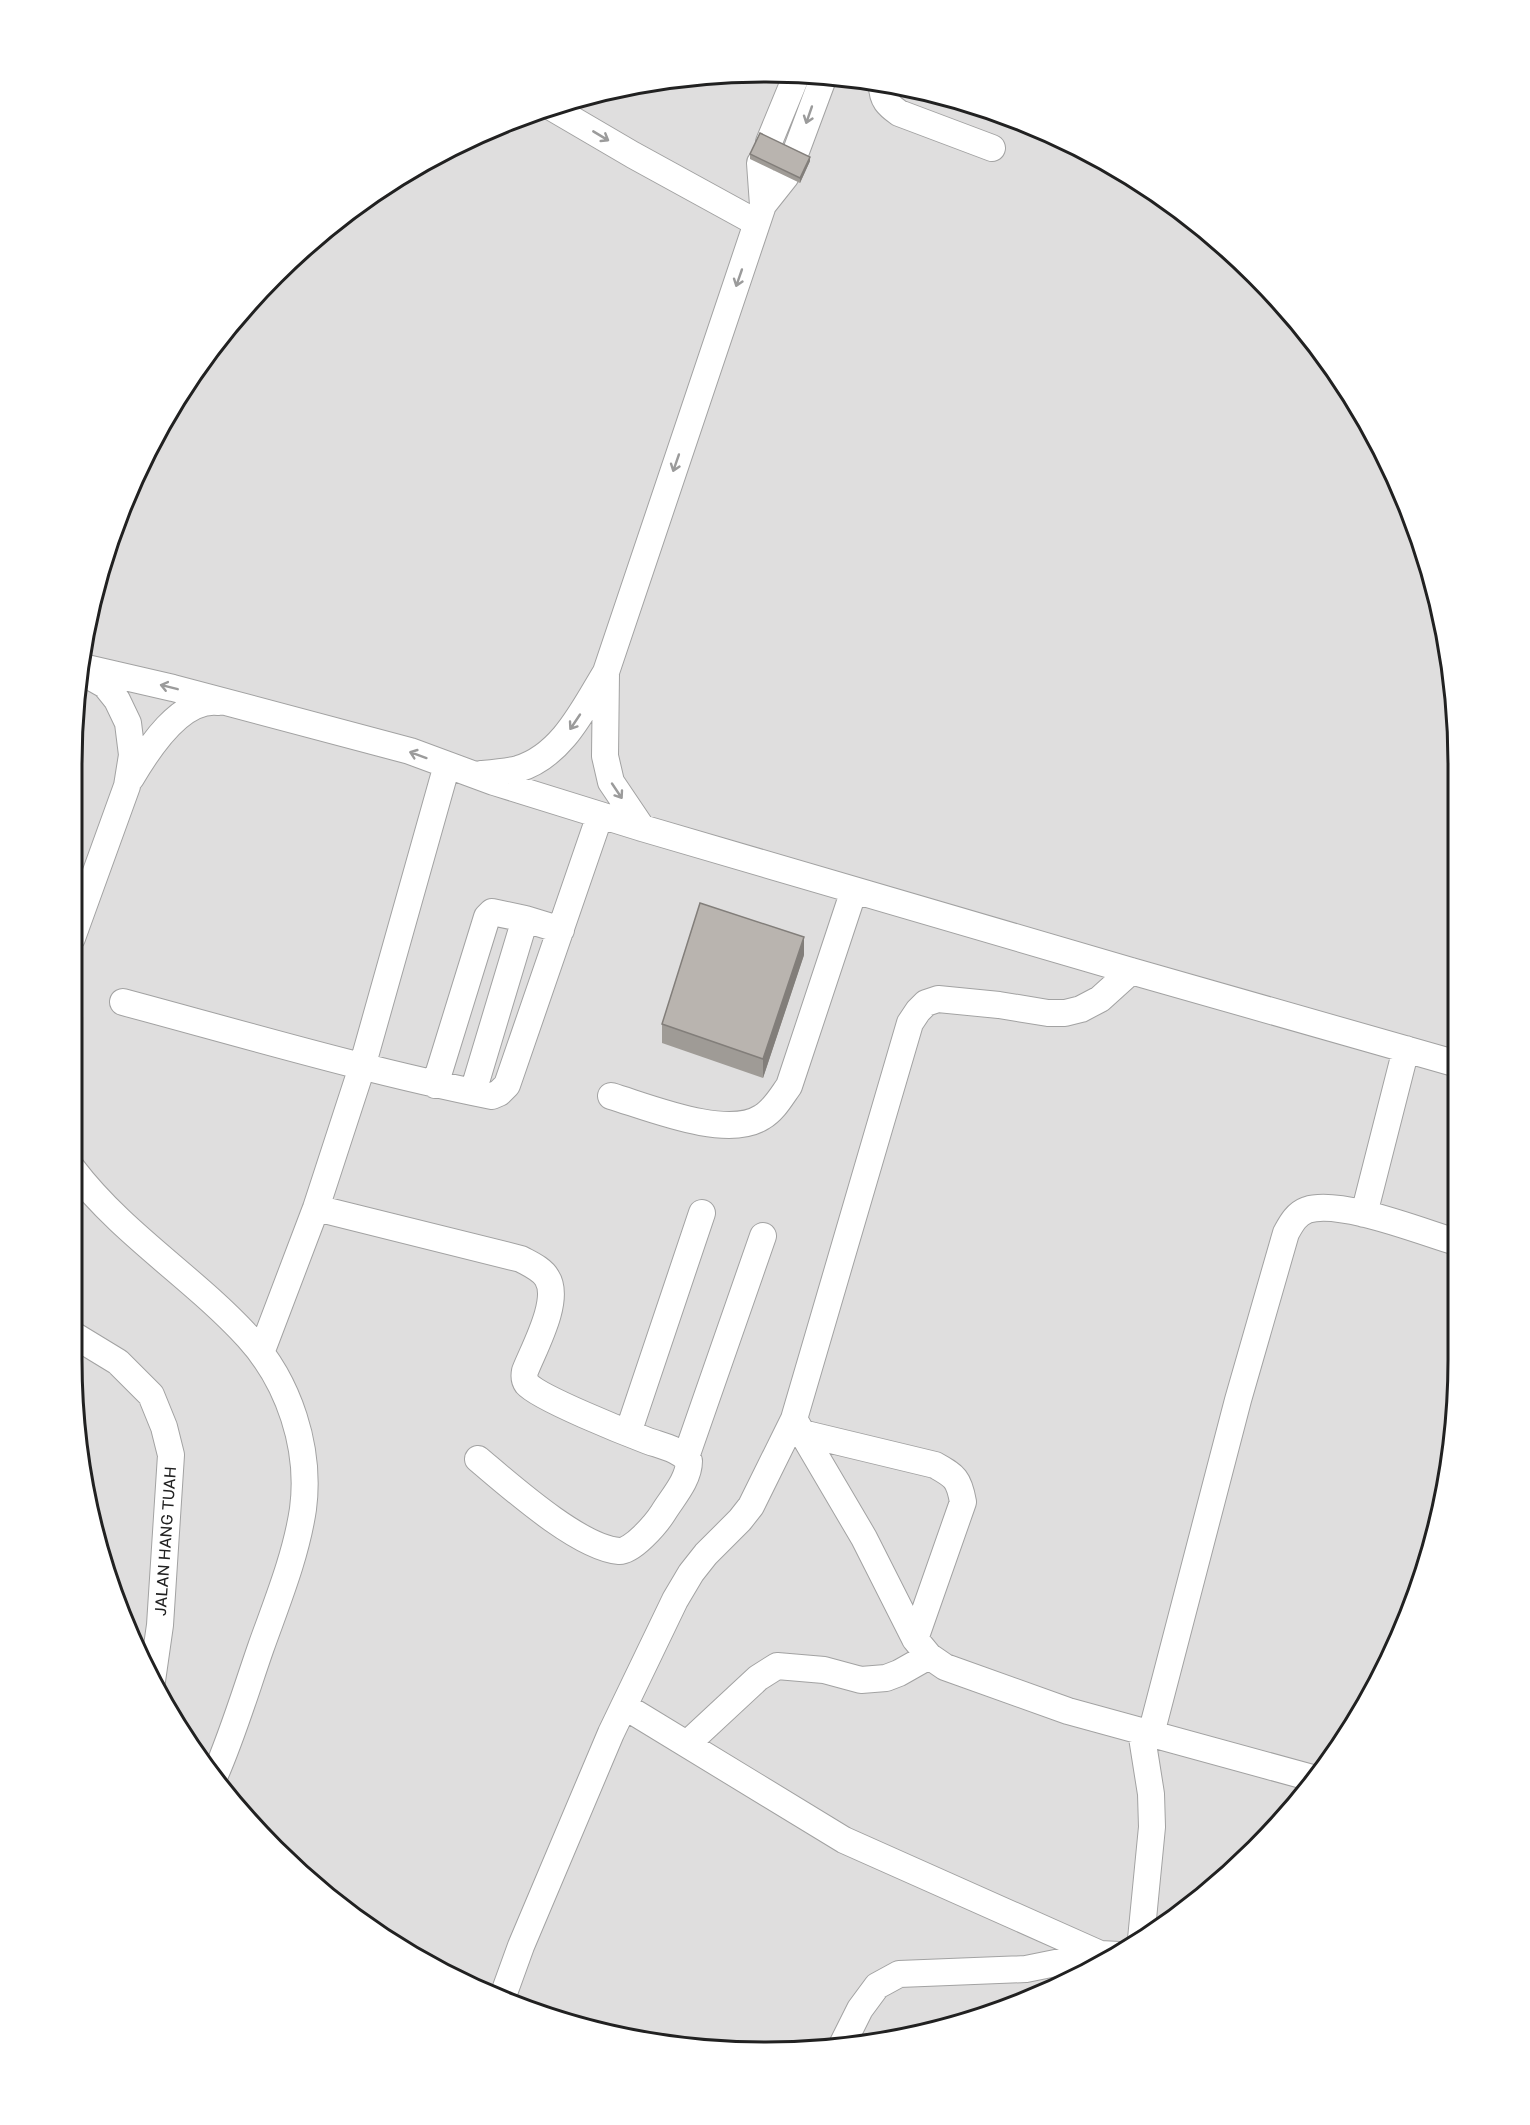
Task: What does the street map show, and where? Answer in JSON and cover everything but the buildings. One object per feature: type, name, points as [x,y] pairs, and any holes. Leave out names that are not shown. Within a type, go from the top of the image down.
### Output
[{"type":"street","points":[[760,214],[764,152],[793,83]]},
{"type":"street","points":[[473,774],[519,769],[541,759],[573,726],[606,672],[760,214],[791,165],[822,85]]},
{"type":"street","points":[[882,93],[888,106],[899,113],[992,148]]},
{"type":"street","points":[[563,114],[633,155],[760,214]]},
{"type":"street","points":[[89,671],[235,705],[410,752],[642,828],[1448,1061]]},
{"type":"street","points":[[606,672],[605,756],[611,782],[642,828]]},
{"type":"street","points":[[88,674],[105,685],[117,700],[128,723],[132,755],[127,786]]},
{"type":"street","points":[[82,910],[127,786],[143,758],[170,724],[189,709],[209,701],[235,705]]},
{"type":"street","points":[[261,1353],[316,1208],[362,1067],[447,765]]},
{"type":"street","points":[[123,1002],[435,1085],[492,1095],[499,1093],[507,1084],[600,815]]},
{"type":"street","points":[[611,1096],[705,1124],[742,1125],[761,1118],[776,1105],[789,1086],[854,890]]},
{"type":"street","points":[[435,1085],[487,917],[492,912],[561,930]]},
{"type":"street","points":[[473,1092],[525,919]]},
{"type":"street","points":[[505,1991],[521,1946],[624,1706],[675,1600],[701,1561],[751,1506],[798,1426],[910,1023],[926,1003],[938,999],[1048,1013],[1065,1013],[1081,1009],[1100,999],[1131,971]]},
{"type":"street","points":[[1364,1214],[1406,1049]]},
{"type":"street","points":[[82,1181],[111,1213],[248,1337],[261,1353],[284,1391],[299,1430],[304,1466],[303,1508],[288,1570],[218,1767]]},
{"type":"street","points":[[316,1208],[521,1259],[536,1267],[547,1278],[552,1294],[546,1317],[525,1371],[524,1377],[527,1384],[546,1396],[628,1433],[680,1453],[689,1461],[689,1466],[686,1476],[658,1521],[633,1546],[620,1551],[595,1544],[546,1515],[478,1459]]},
{"type":"street","points":[[1142,1928],[1152,1827],[1146,1732],[1286,1233],[1295,1218],[1307,1210],[1342,1209],[1448,1240]]},
{"type":"street","points":[[628,1433],[702,1214]]},
{"type":"street","points":[[686,1457],[763,1236]]},
{"type":"street","name":"JALAN HANG TUAH","points":[[82,1340],[118,1362],[151,1395],[164,1427],[171,1455],[160,1625],[154,1665]]},
{"type":"street","points":[[798,1426],[864,1538],[922,1647],[945,1667],[1068,1711],[1305,1776]]},
{"type":"street","points":[[687,1744],[758,1678],[777,1666],[824,1670],[861,1680],[886,1678],[900,1673],[922,1647],[963,1502],[960,1484],[950,1473],[935,1465],[798,1426]]},
{"type":"street","points":[[624,1706],[844,1840],[1103,1952]]},
{"type":"street","points":[[846,2038],[860,2009],[877,1986],[899,1974],[1026,1969],[1094,1958]]},
{"type":"shaded area","points":[[765,82],[854,88],[898,96],[942,106],[1026,134],[1106,174],[1144,198],[1215,252],[1248,282],[1278,315],[1332,386],[1377,463],[1396,504],[1411,546],[1434,632],[1442,676],[1448,765],[1448,1360],[1442,1449],[1434,1493],[1424,1537],[1396,1621],[1356,1701],[1332,1739],[1278,1810],[1248,1843],[1215,1873],[1144,1927],[1067,1972],[1026,1991],[984,2006],[898,2029],[854,2037],[810,2041],[720,2041],[676,2037],[588,2019],[504,1991],[424,1951],[386,1927],[315,1873],[282,1843],[252,1810],[198,1739],[153,1662],[134,1621],[119,1579],[96,1493],[88,1449],[82,1360],[82,765],[88,676],[106,588],[134,504],[153,463],[198,386],[252,315],[282,282],[315,252],[386,198],[424,174],[504,134],[588,106],[632,96],[676,88]]}]
